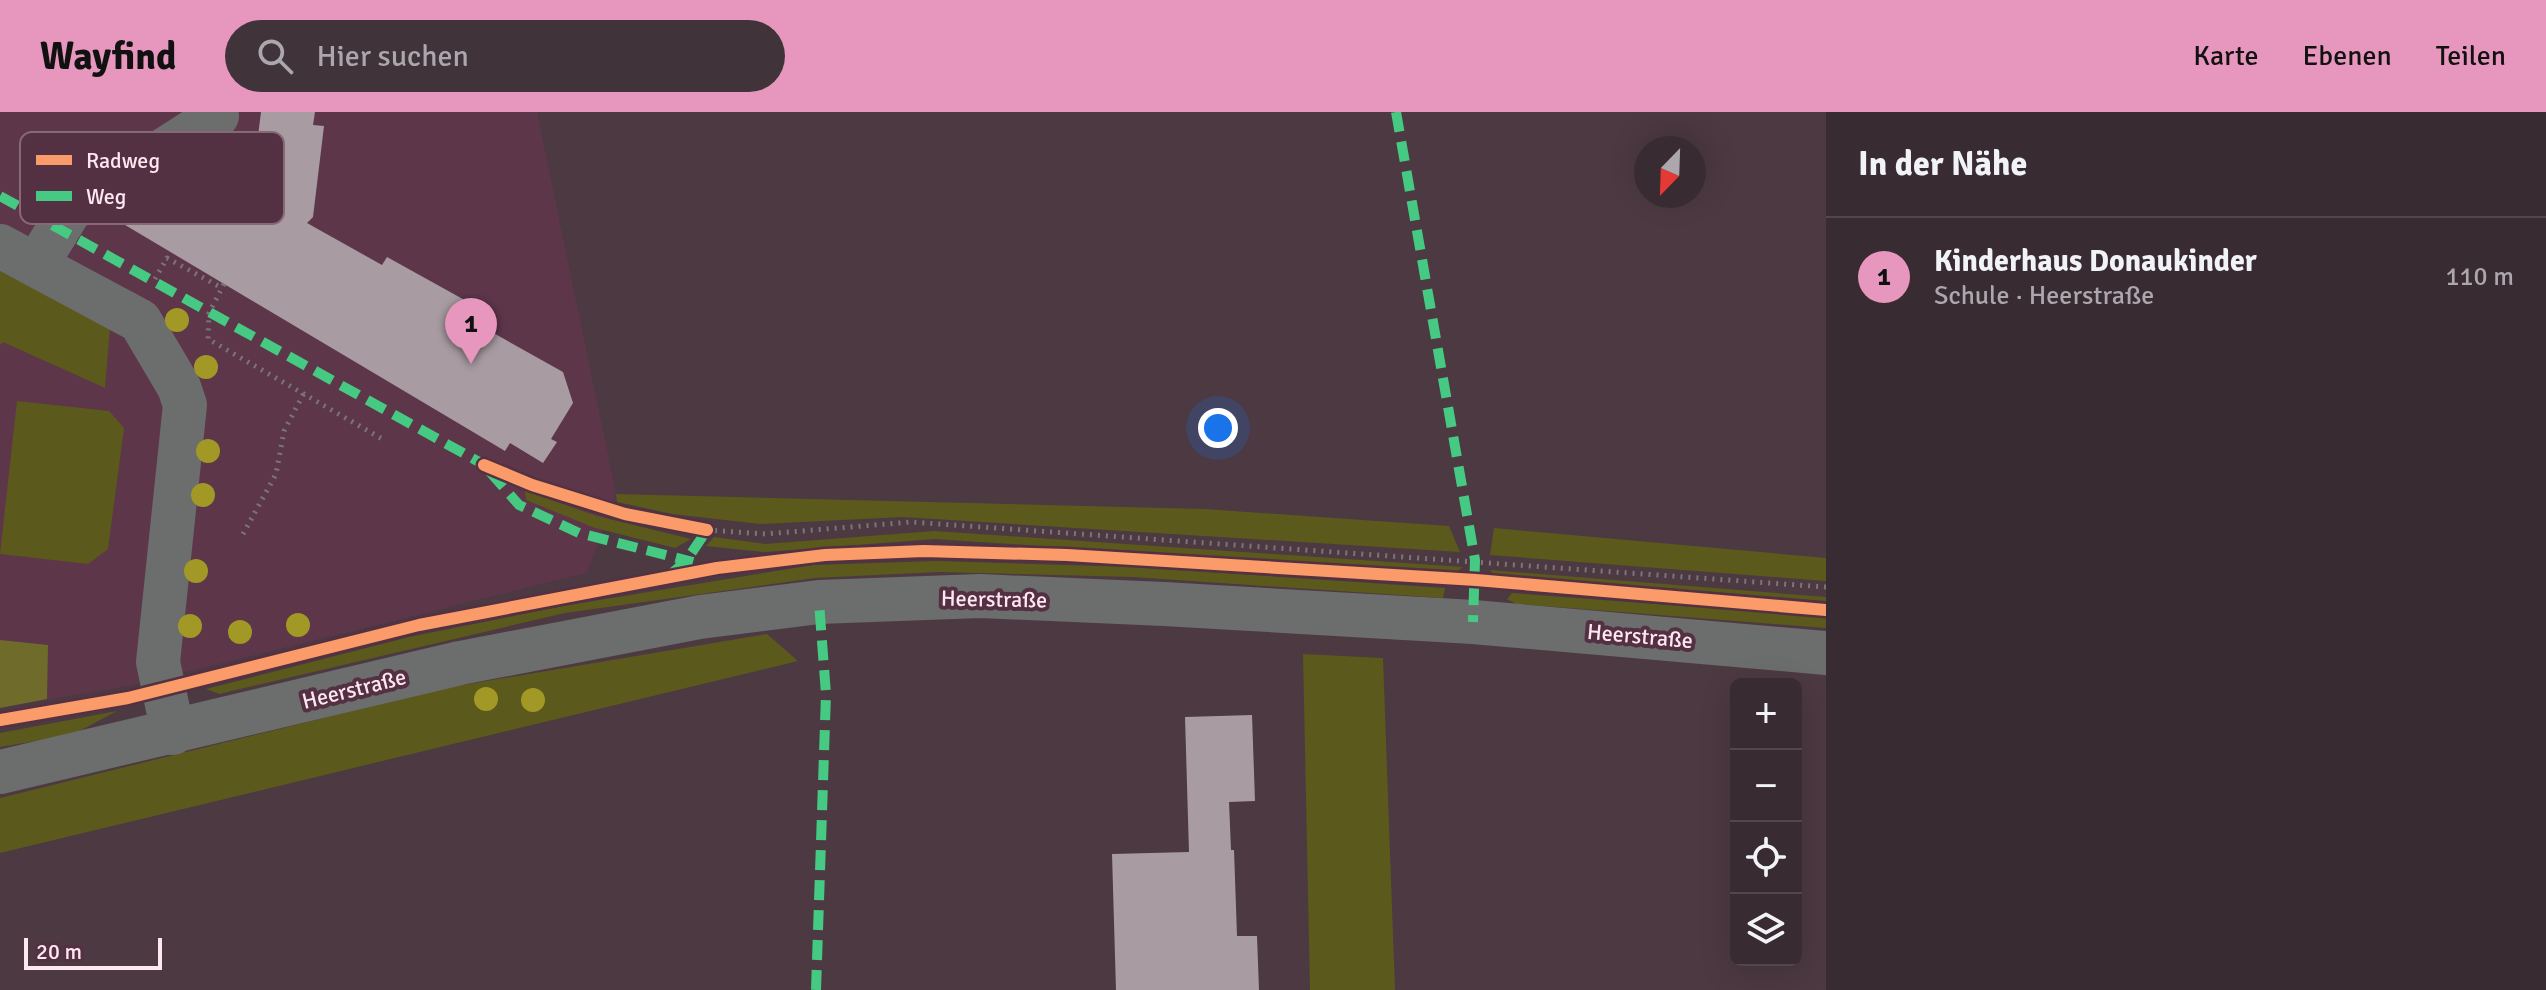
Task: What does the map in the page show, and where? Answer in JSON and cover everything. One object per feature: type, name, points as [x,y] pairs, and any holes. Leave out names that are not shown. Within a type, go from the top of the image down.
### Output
[{"type":"street","points":[[192,132],[217,116]]},
{"type":"street","points":[[54,224],[18,255],[140,321],[179,387],[185,405],[158,662],[173,733]]},
{"type":"street","name":"Heerstraße","points":[[0,772],[460,663],[700,617],[819,602],[980,596],[1164,604],[1473,622],[1826,653]]},
{"type":"path","points":[[153,281],[167,258],[223,286],[209,313],[208,339],[384,440]]},
{"type":"path","points":[[243,534],[276,474],[284,431],[304,393]]},
{"type":"path","points":[[707,530],[765,534],[911,522],[1826,587]]},
{"type":"shaded area","points":[[0,112],[537,112],[616,494],[587,573],[133,685],[0,708]]},
{"type":"shaded area","points":[[0,271],[110,328],[105,388],[3,342],[0,345]]},
{"type":"shaded area","points":[[17,401],[109,411],[124,428],[108,549],[88,564],[0,554]]},
{"type":"shaded area","points":[[525,491],[597,516],[691,539],[675,548],[595,528],[526,500]]},
{"type":"shaded area","points":[[616,494],[1205,509],[1449,526],[1460,552],[902,517],[760,524],[672,514],[617,502]]},
{"type":"shaded area","points":[[1494,528],[1826,558],[1826,581],[1490,555]]},
{"type":"shaded area","points":[[934,531],[1463,567],[1455,573],[935,539],[765,552],[706,546],[714,537],[765,544]]},
{"type":"shaded area","points":[[937,561],[1134,567],[1445,588],[1443,598],[1133,577],[938,572],[815,578],[565,613],[219,694],[206,689],[409,637],[563,606],[813,565]]},
{"type":"shaded area","points":[[1490,570],[1826,597],[1826,601],[1493,574]]},
{"type":"shaded area","points":[[1512,593],[1826,617],[1826,628],[1516,604],[1507,599]]},
{"type":"shaded area","points":[[767,634],[798,661],[0,853],[0,798],[445,688]]},
{"type":"shaded area","points":[[0,640],[48,645],[47,699],[0,708]]},
{"type":"shaded area","points":[[1303,654],[1383,658],[1395,990],[1310,990]]},
{"type":"shaded area","points":[[117,711],[72,735],[0,747],[0,733]]},
{"type":"building","points":[[261,112],[315,112],[313,125],[324,126],[313,217],[307,223],[382,265],[387,257],[488,313],[481,326],[563,372],[573,403],[551,439],[557,442],[543,463],[510,443],[505,451],[123,224],[284,224],[284,132],[258,132]]},
{"type":"building","points":[[1252,715],[1255,801],[1229,802],[1237,936],[1257,936],[1259,990],[1116,990],[1112,854],[1189,852],[1185,717]]},
{"type":"marked path","points":[[1396,112],[1475,560],[1473,622]]},
{"type":"marked path","points":[[0,196],[20,207]]},
{"type":"marked path","points":[[50,224],[490,468]]},
{"type":"marked path","points":[[490,472],[519,505],[579,533],[693,562]]},
{"type":"marked path","points":[[671,574],[686,561],[707,530],[701,529]]},
{"type":"marked path","points":[[816,990],[826,694],[819,602]]},
{"type":"cycle path","points":[[484,465],[532,485],[625,514],[707,530]]},
{"type":"cycle path","points":[[0,720],[128,698],[419,625],[717,568],[825,555],[924,551],[1067,555],[1476,580],[1826,610]]},
{"type":"place","name":"Kinderhaus Donaukinder","points":[[471,364]]}]
